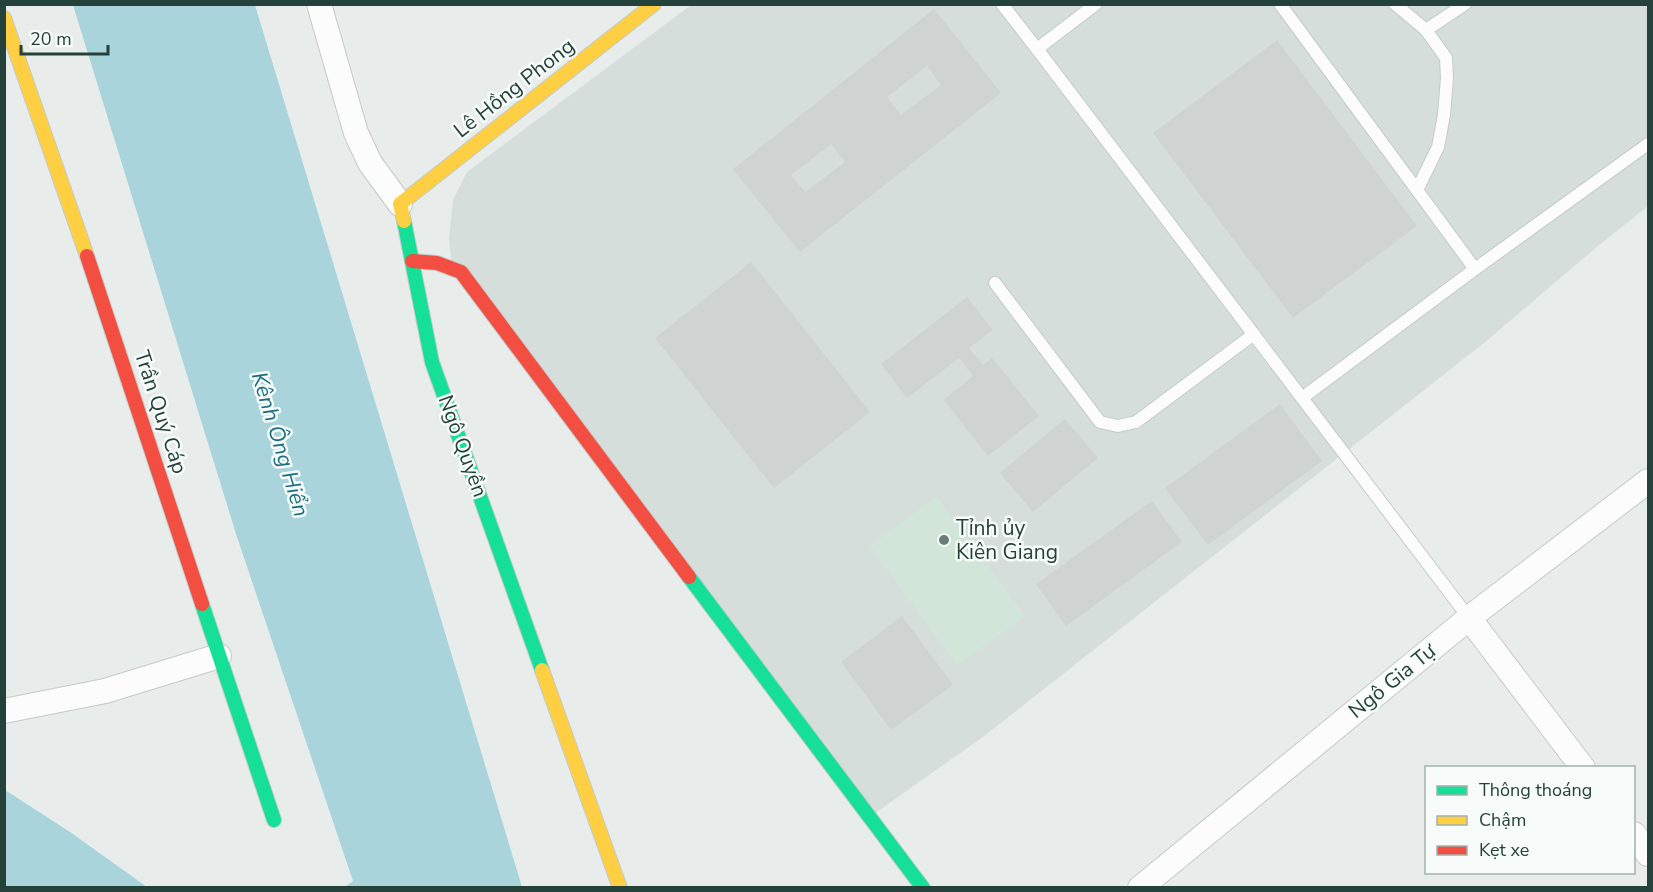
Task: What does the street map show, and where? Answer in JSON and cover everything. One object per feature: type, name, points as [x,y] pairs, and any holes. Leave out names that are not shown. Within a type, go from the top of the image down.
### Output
[{"type":"street","name":"Ngô Quyền","points":[[319,4],[356,133],[370,163],[400,204],[432,362],[620,888]]},
{"type":"street","name":"Lê Hồng Phong","points":[[400,204],[654,4]]},
{"type":"street","name":"Trần Quý Cáp","points":[[4,18],[95,279],[274,820]]},
{"type":"street","points":[[411,261],[434,261],[461,272],[923,888]]},
{"type":"street","name":"Ngô Gia Tự","points":[[1140,888],[1469,618],[1648,481]]},
{"type":"street","points":[[1469,618],[1581,766]]},
{"type":"street","points":[[4,711],[105,691],[219,656]]},
{"type":"street","points":[[1635,835],[1648,854]]},
{"type":"lane","points":[[1002,4],[1469,618]]},
{"type":"lane","points":[[1037,49],[1096,4]]},
{"type":"lane","points":[[1280,4],[1475,269]]},
{"type":"lane","points":[[1395,4],[1426,30],[1446,58],[1444,115],[1438,147],[1417,190]]},
{"type":"lane","points":[[1426,30],[1465,4]]},
{"type":"lane","points":[[1302,398],[1648,144]]},
{"type":"lane","points":[[995,283],[1100,422],[1118,426],[1136,422],[1254,334]]},
{"type":"shaded area","name":"Tỉnh ủy Kiên Giang","points":[[691,5],[1648,5],[1648,206],[1484,343],[983,737],[864,821],[452,269],[449,238],[453,200],[467,172]]},
{"type":"green space","points":[[937,497],[1025,616],[957,665],[870,546]]},
{"type":"water","name":"Kênh Ông Hiển","points":[[73,5],[255,5],[522,887],[345,887],[353,881],[236,534]]},
{"type":"water","points":[[5,790],[70,832],[147,887],[5,887]]},
{"type":"building","points":[[934,9],[1001,93],[800,252],[733,169]],"holes":[[[927,66],[941,85],[901,115],[887,97]],[[831,144],[845,162],[805,192],[791,175]]]},
{"type":"building","points":[[1277,40],[1417,226],[1293,318],[1153,133]]},
{"type":"building","points":[[751,262],[870,412],[774,488],[655,338]]},
{"type":"building","points":[[967,297],[993,330],[969,348],[983,365],[992,358],[1039,416],[988,456],[944,400],[973,376],[959,358],[907,398],[881,364]]},
{"type":"building","points":[[1280,404],[1322,461],[1208,545],[1165,488]]},
{"type":"building","points":[[1065,419],[1098,458],[1033,512],[1000,473]]},
{"type":"building","points":[[1152,501],[1182,542],[1066,626],[1036,584]]},
{"type":"building","points":[[902,616],[953,685],[891,730],[841,662]]},
{"type":"traffic: fast","points":[[404,221],[432,362],[542,670]]},
{"type":"traffic: fast","points":[[689,577],[923,888]]},
{"type":"traffic: fast","points":[[202,604],[274,820]]},
{"type":"traffic: slow","points":[[404,221],[400,204],[654,4]]},
{"type":"traffic: slow","points":[[4,18],[87,256]]},
{"type":"traffic: slow","points":[[542,670],[620,888]]},
{"type":"traffic: jam","points":[[87,256],[202,604]]},
{"type":"traffic: jam","points":[[412,261],[437,263],[461,272],[689,577]]},
{"type":"place","name":"Tỉnh ủy Kiên Giang","points":[[944,540]]}]
